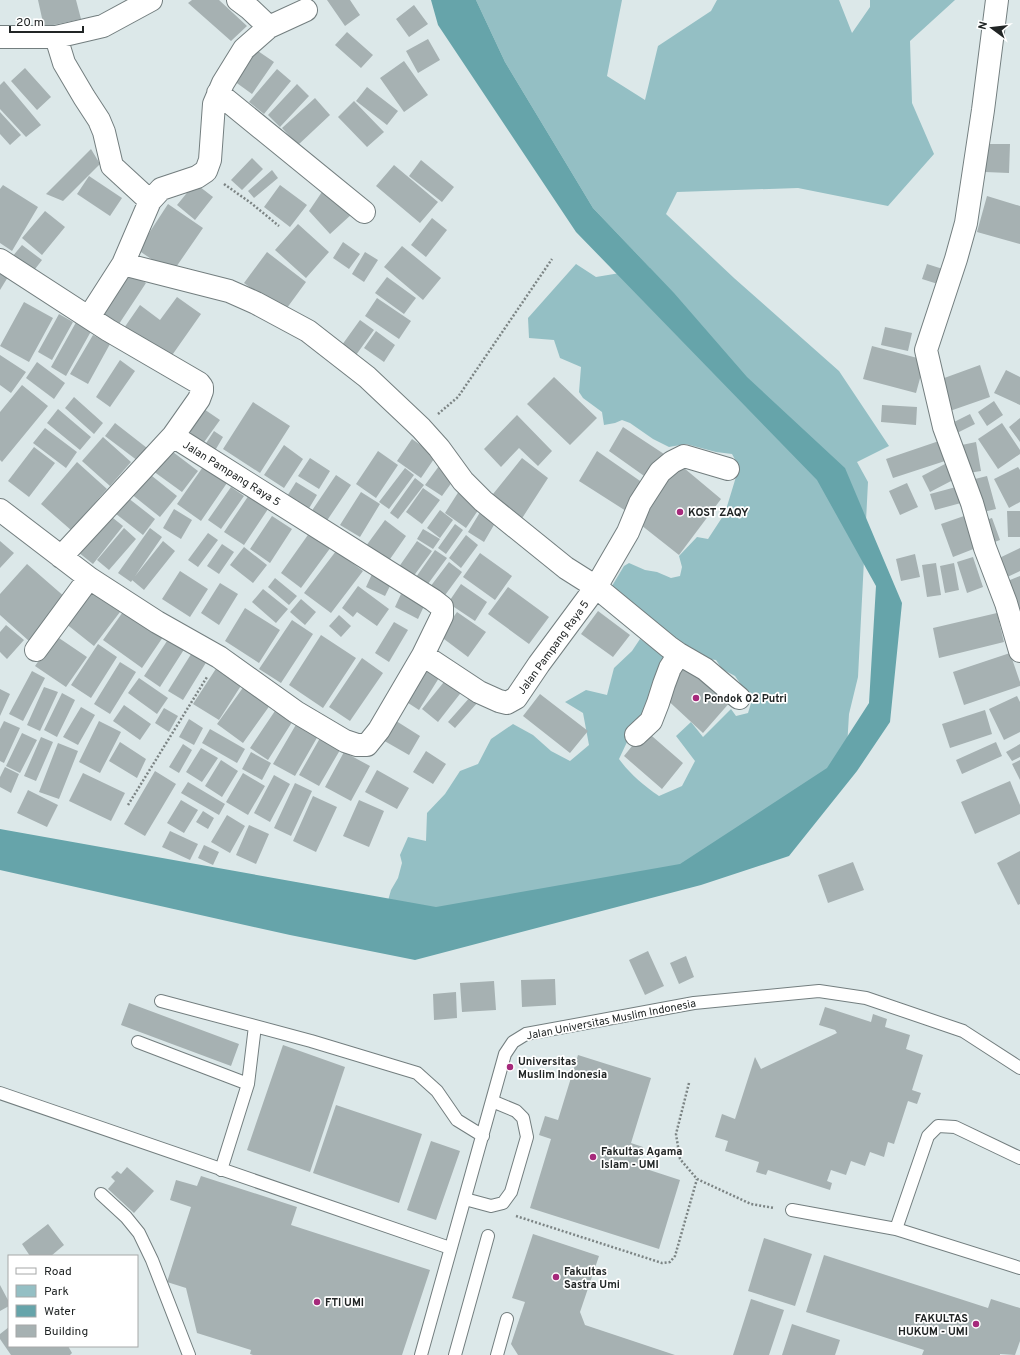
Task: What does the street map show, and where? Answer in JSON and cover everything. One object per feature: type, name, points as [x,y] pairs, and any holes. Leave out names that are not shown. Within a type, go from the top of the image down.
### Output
[{"type":"street","points":[[0,37],[56,37],[103,26],[151,0]]},
{"type":"street","points":[[238,0],[269,27]]},
{"type":"street","points":[[997,0],[983,110],[966,223],[926,350],[944,428],[972,503],[985,548],[1006,603],[1020,651]]},
{"type":"street","points":[[89,317],[123,264],[150,201],[161,190],[197,177],[206,171],[210,160],[214,104],[218,93],[244,50],[269,27],[306,10]]},
{"type":"street","points":[[56,37],[64,63],[99,120],[104,132],[112,166],[150,201]]},
{"type":"street","points":[[218,93],[364,212]]},
{"type":"street","name":"Jalan Pampang Raya 5","points":[[0,260],[108,330],[199,383],[202,387],[200,399],[173,436],[438,604],[442,607],[442,616],[423,655],[379,730],[367,745],[357,745],[345,741],[296,712],[219,657],[156,622],[89,578],[0,510]]},
{"type":"street","points":[[123,264],[229,291],[287,319],[322,341],[367,377],[421,428],[439,448],[463,480],[483,500],[566,568],[596,587],[679,654],[705,669],[739,698]]},
{"type":"street","points":[[62,557],[173,436]]},
{"type":"street","name":"Jalan Pampang Raya 5","points":[[423,655],[479,692],[498,701],[507,703],[516,698],[539,664],[596,587],[628,532],[640,503],[660,472],[672,462],[684,456],[728,470]]},
{"type":"street","points":[[36,650],[89,578]]},
{"type":"street","points":[[636,736],[651,721],[670,668],[679,654]]},
{"type":"lane","name":"Jalan Universitas Muslim Indonesia","points":[[421,1355],[506,1054],[513,1042],[526,1034],[694,1002],[819,991],[866,998],[963,1031],[1020,1068]]},
{"type":"lane","points":[[160,1001],[311,1041],[417,1073],[437,1091],[457,1120],[483,1136]]},
{"type":"lane","points":[[221,1170],[248,1084],[255,1026]]},
{"type":"lane","points":[[138,1042],[248,1084]]},
{"type":"lane","points":[[0,1093],[450,1248]]},
{"type":"lane","points":[[465,1198],[491,1206],[503,1203],[511,1192],[527,1137],[523,1118],[516,1110],[492,1101]]},
{"type":"lane","points":[[896,1230],[928,1136],[938,1126],[955,1127],[1020,1158]]},
{"type":"lane","points":[[101,1194],[126,1217],[139,1233],[152,1260],[189,1355]]},
{"type":"lane","points":[[792,1210],[896,1230],[1020,1268]]},
{"type":"lane","points":[[455,1355],[488,1236]]},
{"type":"lane","points":[[497,1355],[506,1319]]},
{"type":"path","points":[[206,171],[251,203],[279,226]]},
{"type":"path","points":[[421,428],[458,397],[552,259]]},
{"type":"path","points":[[128,805],[219,657]]},
{"type":"path","points":[[689,1083],[676,1134],[680,1159],[696,1179],[751,1204],[792,1210]]},
{"type":"path","points":[[503,1203],[516,1216],[662,1263],[670,1262],[675,1256],[696,1179]]},
{"type":"green space","points":[[476,0],[622,0],[607,76],[645,100],[658,46],[711,11],[717,0],[839,0],[852,33],[870,7],[870,0],[955,0],[910,41],[912,103],[934,154],[888,206],[798,188],[677,192],[666,214],[734,278],[839,371],[889,446],[857,462],[868,482],[858,677],[849,714],[846,764],[712,861],[380,929],[391,890],[398,878],[402,863],[400,855],[408,837],[426,841],[427,813],[445,794],[460,771],[478,764],[491,739],[513,724],[533,735],[551,751],[570,761],[589,745],[583,713],[565,702],[586,690],[607,695],[614,668],[632,651],[640,639],[668,658],[647,712],[628,729],[627,742],[619,759],[637,779],[659,796],[682,786],[695,761],[676,736],[691,722],[703,737],[731,709],[736,716],[748,713],[752,700],[735,676],[722,669],[716,660],[700,658],[609,591],[624,566],[629,563],[645,570],[657,572],[671,578],[680,576],[682,567],[679,556],[697,537],[708,539],[725,513],[739,467],[732,454],[716,452],[686,444],[669,447],[653,439],[630,423],[622,420],[604,425],[602,412],[583,398],[579,392],[581,367],[560,358],[554,340],[529,338],[528,318],[576,264],[596,277],[650,268],[593,208],[505,62]]},
{"type":"water","points":[[431,0],[476,0],[505,62],[593,208],[674,293],[747,377],[845,468],[902,603],[890,722],[857,771],[789,856],[701,885],[415,960],[290,935],[0,870],[0,829],[436,907],[680,864],[827,768],[869,703],[876,586],[817,480],[576,232],[438,25]]},
{"type":"building","points":[[38,0],[76,0],[81,19],[44,27]]},
{"type":"building","points":[[192,0],[219,0],[247,26],[231,41],[188,3]]},
{"type":"building","points":[[327,0],[350,0],[360,15],[345,26]]},
{"type":"building","points":[[414,5],[428,24],[409,37],[396,19]]},
{"type":"building","points":[[347,32],[373,55],[361,68],[335,45]]},
{"type":"building","points":[[428,39],[440,60],[418,73],[406,51]]},
{"type":"building","points":[[255,49],[274,62],[252,94],[234,81]]},
{"type":"building","points":[[404,61],[428,95],[404,112],[380,78]]},
{"type":"building","points":[[25,68],[51,97],[37,110],[11,81]]},
{"type":"building","points":[[277,69],[291,81],[264,114],[249,102]]},
{"type":"building","points":[[4,81],[41,125],[26,137],[0,109],[0,85]]},
{"type":"building","points":[[297,84],[309,96],[280,127],[268,115]]},
{"type":"building","points":[[367,87],[398,111],[387,125],[356,101]]},
{"type":"building","points":[[315,98],[330,115],[298,145],[282,128]]},
{"type":"building","points":[[354,101],[384,132],[367,147],[338,117]]},
{"type":"building","points":[[0,112],[21,135],[10,145],[0,134]]},
{"type":"building","points":[[986,144],[1010,144],[1009,173],[985,172]]},
{"type":"building","points":[[91,149],[100,164],[63,201],[46,194]]},
{"type":"building","points":[[252,158],[263,169],[242,190],[231,180]]},
{"type":"building","points":[[421,160],[454,187],[442,202],[409,176]]},
{"type":"building","points":[[394,165],[438,202],[420,223],[376,186]]},
{"type":"building","points":[[272,170],[278,178],[254,198],[248,191]]},
{"type":"building","points":[[89,176],[122,198],[110,216],[77,194]]},
{"type":"building","points":[[195,183],[213,197],[195,220],[177,205]]},
{"type":"building","points":[[3,185],[38,207],[12,251],[0,243],[0,189]]},
{"type":"building","points":[[280,185],[307,205],[290,227],[264,207]]},
{"type":"building","points":[[326,186],[353,213],[330,234],[309,211]]},
{"type":"building","points":[[987,196],[1020,206],[1020,244],[977,232]]},
{"type":"building","points":[[168,204],[203,228],[172,273],[138,250]]},
{"type":"building","points":[[45,211],[65,227],[42,255],[22,238]]},
{"type":"building","points":[[432,218],[447,230],[426,257],[411,245]]},
{"type":"building","points":[[298,224],[329,252],[306,278],[275,250]]},
{"type":"building","points":[[343,242],[360,254],[349,269],[333,258]]},
{"type":"building","points":[[22,245],[42,260],[32,273],[12,257]]},
{"type":"building","points":[[402,246],[441,278],[423,300],[384,267]]},
{"type":"building","points":[[267,252],[306,282],[284,312],[244,283]]},
{"type":"building","points":[[365,252],[378,260],[364,282],[352,274]]},
{"type":"building","points":[[927,264],[946,270],[941,285],[922,279]]},
{"type":"building","points":[[0,265],[11,272],[0,290]]},
{"type":"building","points":[[128,272],[146,283],[117,327],[100,316]]},
{"type":"building","points":[[387,277],[416,298],[404,314],[375,293]]},
{"type":"building","points":[[177,297],[201,314],[168,361],[122,331],[140,305],[160,320]]},
{"type":"building","points":[[377,298],[411,321],[399,339],[365,316]]},
{"type":"building","points":[[24,302],[53,318],[29,362],[0,346]]},
{"type":"building","points":[[59,314],[73,322],[52,360],[38,352]]},
{"type":"building","points":[[79,317],[94,326],[66,376],[51,367]]},
{"type":"building","points":[[360,320],[374,330],[356,355],[342,345]]},
{"type":"building","points":[[885,327],[912,333],[908,351],[881,345]]},
{"type":"building","points":[[376,331],[395,345],[384,362],[364,348]]},
{"type":"building","points":[[93,335],[110,344],[88,384],[70,374]]},
{"type":"building","points":[[872,346],[925,360],[916,393],[863,379]]},
{"type":"building","points":[[0,355],[26,372],[11,393],[0,385]]},
{"type":"building","points":[[120,360],[135,371],[110,407],[96,397]]},
{"type":"building","points":[[37,362],[65,383],[54,399],[26,378]]},
{"type":"building","points":[[980,365],[990,397],[947,412],[936,381]]},
{"type":"building","points":[[1006,370],[1020,377],[1020,405],[994,393]]},
{"type":"building","points":[[554,377],[597,418],[570,445],[527,404]]},
{"type":"building","points":[[22,385],[48,406],[2,462],[0,460],[0,412]]},
{"type":"building","points":[[74,397],[103,423],[94,434],[65,408]]},
{"type":"building","points":[[994,401],[1003,415],[987,426],[978,412]]},
{"type":"building","points":[[253,402],[290,426],[260,473],[223,449]]},
{"type":"building","points":[[198,405],[220,420],[202,445],[180,430]]},
{"type":"building","points":[[882,405],[917,407],[916,425],[881,422]]},
{"type":"building","points":[[58,409],[91,437],[80,450],[47,423]]},
{"type":"building","points":[[970,414],[975,424],[957,433],[952,423]]},
{"type":"building","points":[[517,415],[552,451],[538,466],[519,448],[501,467],[484,449]]},
{"type":"building","points":[[1020,418],[1020,442],[1009,427]]},
{"type":"building","points":[[115,423],[147,448],[138,461],[105,436]]},
{"type":"building","points":[[1002,423],[1020,450],[1020,454],[998,469],[978,439]]},
{"type":"building","points":[[623,427],[664,454],[647,478],[609,451]]},
{"type":"building","points":[[45,428],[77,452],[66,468],[33,443]]},
{"type":"building","points":[[214,431],[223,437],[213,454],[203,448]]},
{"type":"building","points":[[103,437],[131,462],[110,486],[82,461]]},
{"type":"building","points":[[412,439],[436,456],[421,478],[397,461]]},
{"type":"building","points":[[939,441],[945,461],[893,478],[886,459]]},
{"type":"building","points":[[976,442],[981,471],[962,474],[957,446]]},
{"type":"building","points":[[284,445],[303,459],[284,488],[264,475]]},
{"type":"building","points":[[34,447],[55,463],[29,497],[8,481]]},
{"type":"building","points":[[169,449],[198,471],[182,492],[153,471]]},
{"type":"building","points":[[378,451],[398,465],[376,498],[356,484]]},
{"type":"building","points":[[597,451],[643,483],[626,511],[579,481]]},
{"type":"building","points":[[310,458],[330,471],[319,489],[298,476]]},
{"type":"building","points":[[522,458],[548,478],[519,523],[489,499]]},
{"type":"building","points":[[77,462],[107,489],[71,530],[41,504]]},
{"type":"building","name":"KOST ZAQY","points":[[678,463],[721,499],[679,555],[641,525],[676,464]]},
{"type":"building","points":[[205,464],[229,480],[201,521],[177,504]]},
{"type":"building","points":[[945,464],[953,480],[930,492],[922,476]]},
{"type":"building","points":[[439,466],[455,478],[442,496],[425,485]]},
{"type":"building","points":[[1018,467],[1020,470],[1020,502],[1009,508],[994,479]]},
{"type":"building","points":[[405,468],[414,475],[389,509],[379,502]]},
{"type":"building","points":[[147,472],[177,496],[160,517],[130,493]]},
{"type":"building","points":[[336,475],[351,485],[326,522],[311,512]]},
{"type":"building","points":[[987,476],[996,509],[979,513],[971,480]]},
{"type":"building","points":[[415,478],[424,485],[398,519],[390,513]]},
{"type":"building","points":[[296,482],[317,495],[305,515],[284,501]]},
{"type":"building","points":[[907,483],[918,507],[900,515],[889,491]]},
{"type":"building","points":[[231,487],[244,496],[221,529],[208,520]]},
{"type":"building","points":[[956,487],[961,503],[935,510],[930,494]]},
{"type":"building","points":[[423,488],[440,500],[422,524],[406,512]]},
{"type":"building","points":[[461,488],[483,503],[466,528],[445,513]]},
{"type":"building","points":[[361,492],[380,504],[360,537],[340,525]]},
{"type":"building","points":[[123,494],[155,519],[143,535],[111,510]]},
{"type":"building","points":[[249,495],[268,509],[244,545],[224,532]]},
{"type":"building","points":[[174,509],[192,520],[181,539],[163,528]]},
{"type":"building","points":[[482,509],[498,518],[484,542],[468,532]]},
{"type":"building","points":[[440,510],[453,520],[440,538],[427,528]]},
{"type":"building","points":[[1007,511],[1020,511],[1020,537],[1008,537]]},
{"type":"building","points":[[108,514],[123,526],[93,564],[78,552]]},
{"type":"building","points":[[272,516],[292,529],[270,563],[250,549]]},
{"type":"building","points":[[964,516],[976,548],[953,557],[941,524]]},
{"type":"building","points":[[992,518],[1000,540],[989,544],[980,522]]},
{"type":"building","points":[[385,520],[406,536],[388,562],[366,546]]},
{"type":"building","points":[[455,524],[463,530],[446,554],[438,548]]},
{"type":"building","points":[[124,528],[136,539],[109,570],[97,560]]},
{"type":"building","points":[[150,528],[162,537],[131,582],[118,573]]},
{"type":"building","points":[[423,529],[440,539],[433,549],[417,539]]},
{"type":"building","points":[[310,532],[331,547],[301,588],[281,573]]},
{"type":"building","points":[[208,533],[218,540],[198,567],[188,560]]},
{"type":"building","points":[[466,535],[478,545],[461,568],[449,558]]},
{"type":"building","points":[[0,541],[14,553],[0,568]]},
{"type":"building","points":[[163,541],[175,551],[144,590],[132,580]]},
{"type":"building","points":[[417,541],[432,551],[410,581],[396,571]]},
{"type":"building","points":[[222,544],[234,552],[219,574],[207,566]]},
{"type":"building","points":[[244,547],[267,565],[253,583],[230,565]]},
{"type":"building","points":[[1020,548],[1020,571],[1001,580],[993,561]]},
{"type":"building","points":[[435,550],[447,558],[425,588],[414,580]]},
{"type":"building","points":[[336,551],[363,571],[331,613],[304,593]]},
{"type":"building","points":[[480,553],[512,576],[495,600],[463,577]]},
{"type":"building","points":[[915,554],[920,577],[901,581],[896,559]]},
{"type":"building","points":[[973,557],[983,587],[967,593],[957,562]]},
{"type":"building","points":[[449,562],[462,572],[440,602],[427,591]]},
{"type":"building","points":[[936,563],[941,595],[927,597],[922,565]]},
{"type":"building","points":[[954,563],[959,590],[945,593],[940,566]]},
{"type":"building","points":[[27,564],[66,598],[29,641],[0,615],[0,594]]},
{"type":"building","points":[[180,571],[208,589],[190,617],[162,599]]},
{"type":"building","points":[[373,572],[392,582],[385,596],[366,587]]},
{"type":"building","points":[[1020,576],[1020,626],[1005,582]]},
{"type":"building","points":[[275,578],[297,596],[289,605],[268,587]]},
{"type":"building","points":[[220,583],[238,594],[219,625],[201,613]]},
{"type":"building","points":[[461,584],[487,602],[475,621],[448,603]]},
{"type":"building","points":[[358,586],[389,609],[377,626],[357,612],[353,617],[342,608]]},
{"type":"building","points":[[508,587],[549,617],[529,644],[488,614]]},
{"type":"building","points":[[263,589],[288,609],[276,623],[252,602]]},
{"type":"building","points":[[90,590],[120,612],[94,646],[65,623]]},
{"type":"building","points":[[401,594],[424,606],[418,619],[395,607]]},
{"type":"building","points":[[301,599],[316,612],[305,625],[290,612]]},
{"type":"building","points":[[245,608],[280,630],[259,663],[225,641]]},
{"type":"building","points":[[125,609],[163,637],[142,668],[103,640]]},
{"type":"building","points":[[598,611],[630,635],[613,657],[581,634]]},
{"type":"building","points":[[457,612],[486,632],[468,657],[440,636]]},
{"type":"building","points":[[997,613],[1004,642],[939,658],[933,628]]},
{"type":"building","points":[[339,615],[351,626],[341,637],[329,626]]},
{"type":"building","points":[[292,620],[313,634],[281,683],[259,669]]},
{"type":"building","points":[[394,622],[408,630],[389,662],[375,653]]},
{"type":"building","points":[[6,625],[24,640],[7,659],[0,652],[0,632]]},
{"type":"building","points":[[321,635],[356,658],[323,708],[289,685]]},
{"type":"building","points":[[56,636],[87,657],[66,687],[35,666]]},
{"type":"building","points":[[169,638],[185,648],[160,687],[144,676]]},
{"type":"building","points":[[98,644],[117,657],[91,698],[71,685]]},
{"type":"building","points":[[193,651],[207,661],[183,700],[168,691]]},
{"type":"building","points":[[1010,653],[1020,686],[964,705],[953,672]]},
{"type":"building","points":[[362,658],[383,673],[350,721],[329,707]]},
{"type":"building","points":[[120,662],[136,672],[110,714],[94,704]]},
{"type":"building","points":[[425,662],[442,673],[419,710],[402,699]]},
{"type":"building","points":[[219,664],[244,681],[219,720],[193,704]]},
{"type":"building","name":"Pondok 02 Putri","points":[[686,665],[731,701],[703,733],[662,695]]},
{"type":"building","points":[[32,671],[45,678],[23,721],[9,714]]},
{"type":"building","points":[[448,677],[463,690],[438,722],[422,709]]},
{"type":"building","points":[[139,678],[168,698],[157,714],[128,693]]},
{"type":"building","points":[[247,682],[273,701],[243,743],[217,724]]},
{"type":"building","points":[[44,687],[58,692],[40,731],[27,725]]},
{"type":"building","points":[[0,689],[10,694],[0,716]]},
{"type":"building","points":[[62,693],[75,700],[57,737],[44,730]]},
{"type":"building","points":[[540,694],[588,731],[570,753],[523,716]]},
{"type":"building","points":[[471,696],[478,702],[455,728],[448,722]]},
{"type":"building","points":[[1017,696],[1020,702],[1020,732],[1004,740],[989,709]]},
{"type":"building","points":[[124,705],[151,724],[140,740],[113,721]]},
{"type":"building","points":[[279,705],[296,716],[268,760],[250,748]]},
{"type":"building","points":[[81,707],[95,715],[78,745],[63,737]]},
{"type":"building","points":[[164,708],[178,716],[169,732],[155,723]]},
{"type":"building","points":[[985,710],[992,734],[950,748],[942,724]]},
{"type":"building","points":[[301,716],[322,729],[295,776],[273,764]]},
{"type":"building","points":[[189,719],[203,728],[194,745],[179,737]]},
{"type":"building","points":[[393,719],[420,736],[409,755],[381,739]]},
{"type":"building","points":[[4,721],[20,728],[4,763],[0,761],[0,729]]},
{"type":"building","points":[[99,721],[121,732],[100,773],[79,762]]},
{"type":"building","points":[[210,729],[245,749],[237,763],[202,743]]},
{"type":"building","points":[[645,730],[683,763],[662,789],[624,756]]},
{"type":"building","points":[[22,733],[37,740],[20,773],[6,766]]},
{"type":"building","points":[[41,737],[53,742],[36,781],[24,776]]},
{"type":"building","points":[[320,738],[340,750],[319,786],[299,775]]},
{"type":"building","points":[[120,742],[146,759],[137,778],[109,761]]},
{"type":"building","points":[[996,742],[1002,756],[962,774],[956,760]]},
{"type":"building","points":[[58,743],[78,751],[59,799],[39,792]]},
{"type":"building","points":[[183,744],[192,750],[179,773],[169,767]]},
{"type":"building","points":[[1020,744],[1020,757],[1012,761],[1006,752]]},
{"type":"building","points":[[201,748],[218,758],[202,782],[186,772]]},
{"type":"building","points":[[426,751],[446,764],[433,784],[413,772]]},
{"type":"building","points":[[251,752],[271,763],[262,780],[242,769]]},
{"type":"building","points":[[344,752],[370,766],[351,801],[325,787]]},
{"type":"building","points":[[221,760],[238,771],[222,797],[205,786]]},
{"type":"building","points":[[1020,760],[1020,780],[1012,764]]},
{"type":"building","points":[[5,767],[19,774],[11,793],[0,787],[0,777]]},
{"type":"building","points":[[377,770],[409,788],[397,809],[365,792]]},
{"type":"building","points":[[155,771],[176,784],[145,836],[124,824]]},
{"type":"building","points":[[83,773],[125,793],[111,821],[69,801]]},
{"type":"building","points":[[243,773],[265,786],[248,815],[226,802]]},
{"type":"building","points":[[274,775],[290,784],[270,822],[254,813]]},
{"type":"building","points":[[1010,781],[1020,805],[1020,814],[975,834],[961,802]]},
{"type":"building","points":[[188,782],[225,804],[219,815],[181,793]]},
{"type":"building","points":[[295,783],[312,791],[291,836],[274,828]]},
{"type":"building","points":[[28,790],[58,805],[47,827],[17,813]]},
{"type":"building","points":[[313,796],[337,807],[316,852],[293,841]]},
{"type":"building","points":[[181,800],[198,810],[184,833],[167,823]]},
{"type":"building","points":[[359,800],[384,811],[369,847],[343,836]]},
{"type":"building","points":[[203,811],[214,818],[208,829],[196,822]]},
{"type":"building","points":[[227,815],[245,826],[230,853],[211,842]]},
{"type":"building","points":[[249,825],[269,834],[256,864],[236,855]]},
{"type":"building","points":[[170,831],[198,844],[190,860],[162,847]]},
{"type":"building","points":[[204,845],[219,852],[213,865],[198,858]]},
{"type":"building","points":[[1020,851],[1020,904],[1018,905],[997,863]]},
{"type":"building","points":[[853,862],[864,890],[828,903],[818,875]]},
{"type":"building","points":[[648,951],[664,986],[645,995],[629,960]]},
{"type":"building","points":[[686,956],[694,977],[679,984],[670,963]]},
{"type":"building","points":[[555,979],[556,1005],[522,1007],[521,980]]},
{"type":"building","points":[[494,981],[496,1010],[462,1012],[460,983]]},
{"type":"building","points":[[456,992],[457,1018],[434,1020],[433,994]]},
{"type":"building","points":[[129,1003],[239,1044],[231,1066],[121,1025]]},
{"type":"building","points":[[825,1007],[871,1022],[873,1014],[887,1019],[885,1027],[910,1035],[906,1049],[923,1055],[912,1090],[921,1093],[917,1104],[908,1101],[894,1144],[888,1142],[884,1157],[870,1152],[865,1166],[851,1161],[846,1175],[831,1170],[827,1181],[832,1183],[830,1190],[768,1170],[766,1175],[756,1172],[759,1162],[725,1151],[728,1141],[715,1137],[722,1114],[735,1119],[755,1057],[761,1069],[837,1033],[835,1030],[819,1025]]},
{"type":"building","points":[[283,1045],[345,1067],[310,1172],[247,1150]]},
{"type":"building","name":"Fakultas Agama Islam - UMI","points":[[578,1055],[651,1078],[631,1143],[643,1147],[637,1166],[680,1180],[659,1249],[530,1208],[551,1139],[539,1135],[545,1116],[558,1120]]},
{"type":"building","points":[[336,1105],[422,1134],[399,1203],[313,1173]]},
{"type":"building","points":[[431,1141],[460,1151],[436,1220],[407,1210]]},
{"type":"building","points":[[127,1167],[154,1191],[134,1213],[108,1189],[115,1181],[111,1177],[117,1171],[121,1174]]},
{"type":"building","points":[[201,1176],[297,1207],[291,1225],[430,1270],[402,1355],[253,1355],[250,1354],[251,1350],[197,1333],[186,1288],[167,1282],[191,1207],[170,1200],[176,1180],[197,1186]]},
{"type":"building","points":[[48,1224],[64,1245],[52,1255],[29,1255],[22,1244]]},
{"type":"building","name":"Fakultas Sastra Umi","points":[[533,1234],[599,1256],[580,1312],[585,1325],[675,1355],[518,1355],[511,1344],[525,1302],[512,1298]]},
{"type":"building","points":[[764,1238],[812,1254],[795,1306],[748,1291]]},
{"type":"building","points":[[824,1255],[988,1308],[991,1299],[1020,1308],[1020,1341],[1015,1355],[922,1355],[924,1350],[806,1312]]},
{"type":"building","points":[[0,1285],[8,1300],[8,1307],[0,1311]]},
{"type":"building","points":[[751,1299],[784,1310],[769,1355],[733,1355]]},
{"type":"building","points":[[792,1324],[840,1340],[835,1355],[782,1355]]},
{"type":"building","points":[[8,1328],[8,1347],[69,1347],[72,1353],[70,1355],[11,1355],[0,1339],[0,1334]]},
{"type":"place","name":"KOST ZAQY","points":[[680,512]]},
{"type":"place","name":"Pondok 02 Putri","points":[[696,698]]},
{"type":"place","name":"Universitas Muslim Indonesia","points":[[510,1067]]},
{"type":"place","name":"Fakultas Agama Islam - UMI","points":[[593,1157]]},
{"type":"place","name":"Fakultas Sastra Umi","points":[[556,1277]]},
{"type":"place","name":"FTI UMI","points":[[317,1302]]},
{"type":"place","name":"FAKULTAS HUKUM - UMI","points":[[976,1324]]}]
